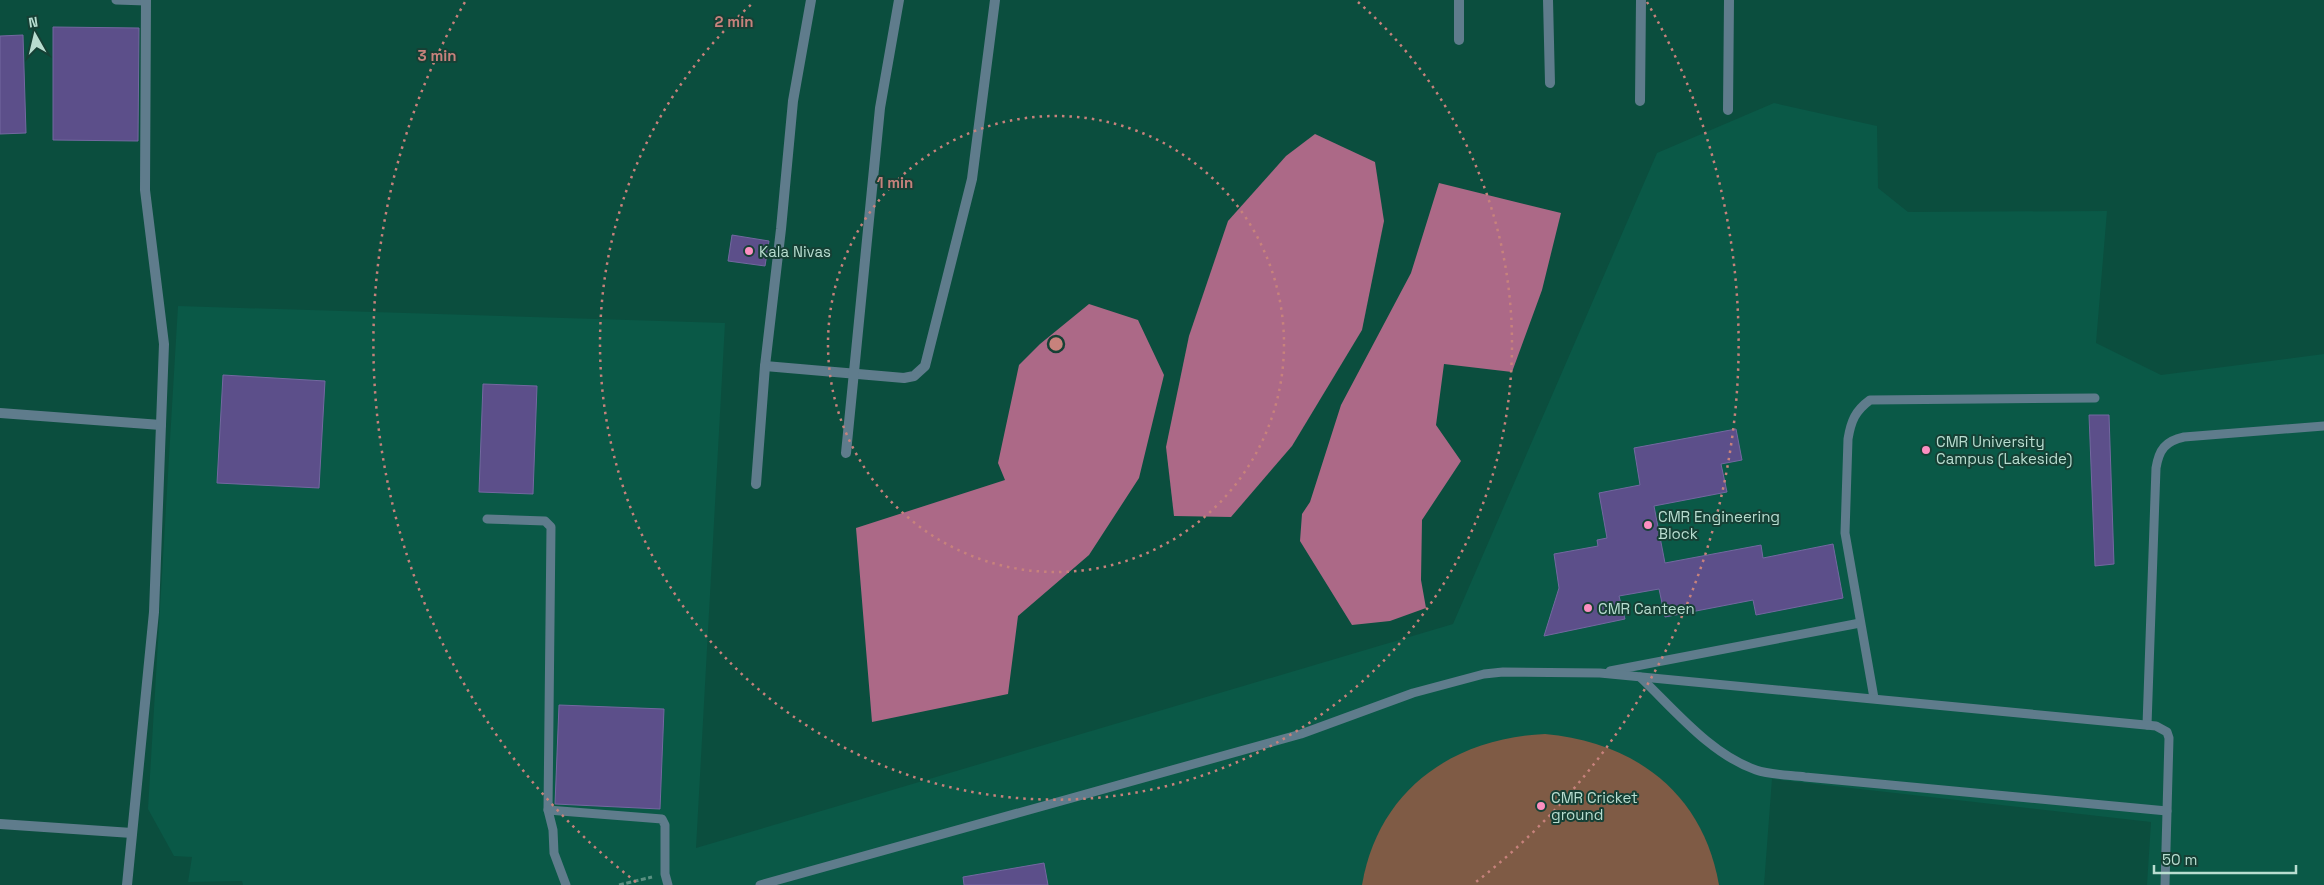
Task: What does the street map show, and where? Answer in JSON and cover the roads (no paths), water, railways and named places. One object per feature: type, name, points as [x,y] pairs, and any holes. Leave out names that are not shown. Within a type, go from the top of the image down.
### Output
[{"type":"street","points":[[756,484],[765,366],[781,229],[793,101],[811,0]]},
{"type":"street","points":[[846,453],[852,374],[880,108],[899,0]]},
{"type":"street","points":[[765,366],[904,378],[914,376],[925,366],[972,179],[995,0]]},
{"type":"street","points":[[1459,0],[1460,40]]},
{"type":"street","points":[[1548,0],[1550,83]]},
{"type":"street","points":[[1640,101],[1641,0]]},
{"type":"street","points":[[1728,110],[1729,0]]},
{"type":"street","points":[[127,885],[154,612],[164,344],[145,190],[146,1]]},
{"type":"street","points":[[0,412],[162,425]]},
{"type":"street","points":[[0,824],[132,833]]},
{"type":"lane","points":[[116,0],[146,1]]},
{"type":"lane","points":[[1874,698],[1845,533],[1848,438],[1850,424],[1858,409],[1870,400],[2095,398]]},
{"type":"lane","points":[[2147,724],[2156,468],[2159,452],[2173,439],[2184,437],[2324,426]]},
{"type":"lane","points":[[487,519],[545,521],[551,527],[548,810],[553,830],[554,853],[566,885]]},
{"type":"lane","points":[[1600,673],[1860,623]]},
{"type":"lane","points":[[760,885],[1301,734],[1456,680],[1503,672],[1600,673],[2147,724],[2161,728],[2167,732],[2169,738],[2165,885]]},
{"type":"lane","points":[[1640,677],[1703,736],[1720,749],[1756,770],[1814,778],[2167,811]]},
{"type":"lane","points":[[548,810],[662,819],[665,825],[665,874],[668,885]]},
{"type":"place","name":"Kala Nivas","points":[[749,251]]},
{"type":"place","name":"CMR University Campus (Lakeside)","points":[[1926,450]]},
{"type":"place","name":"CMR Engineering Block","points":[[1648,525]]},
{"type":"place","name":"CMR Canteen","points":[[1588,608]]},
{"type":"place","name":"CMR Cricket ground","points":[[1541,806]]}]
